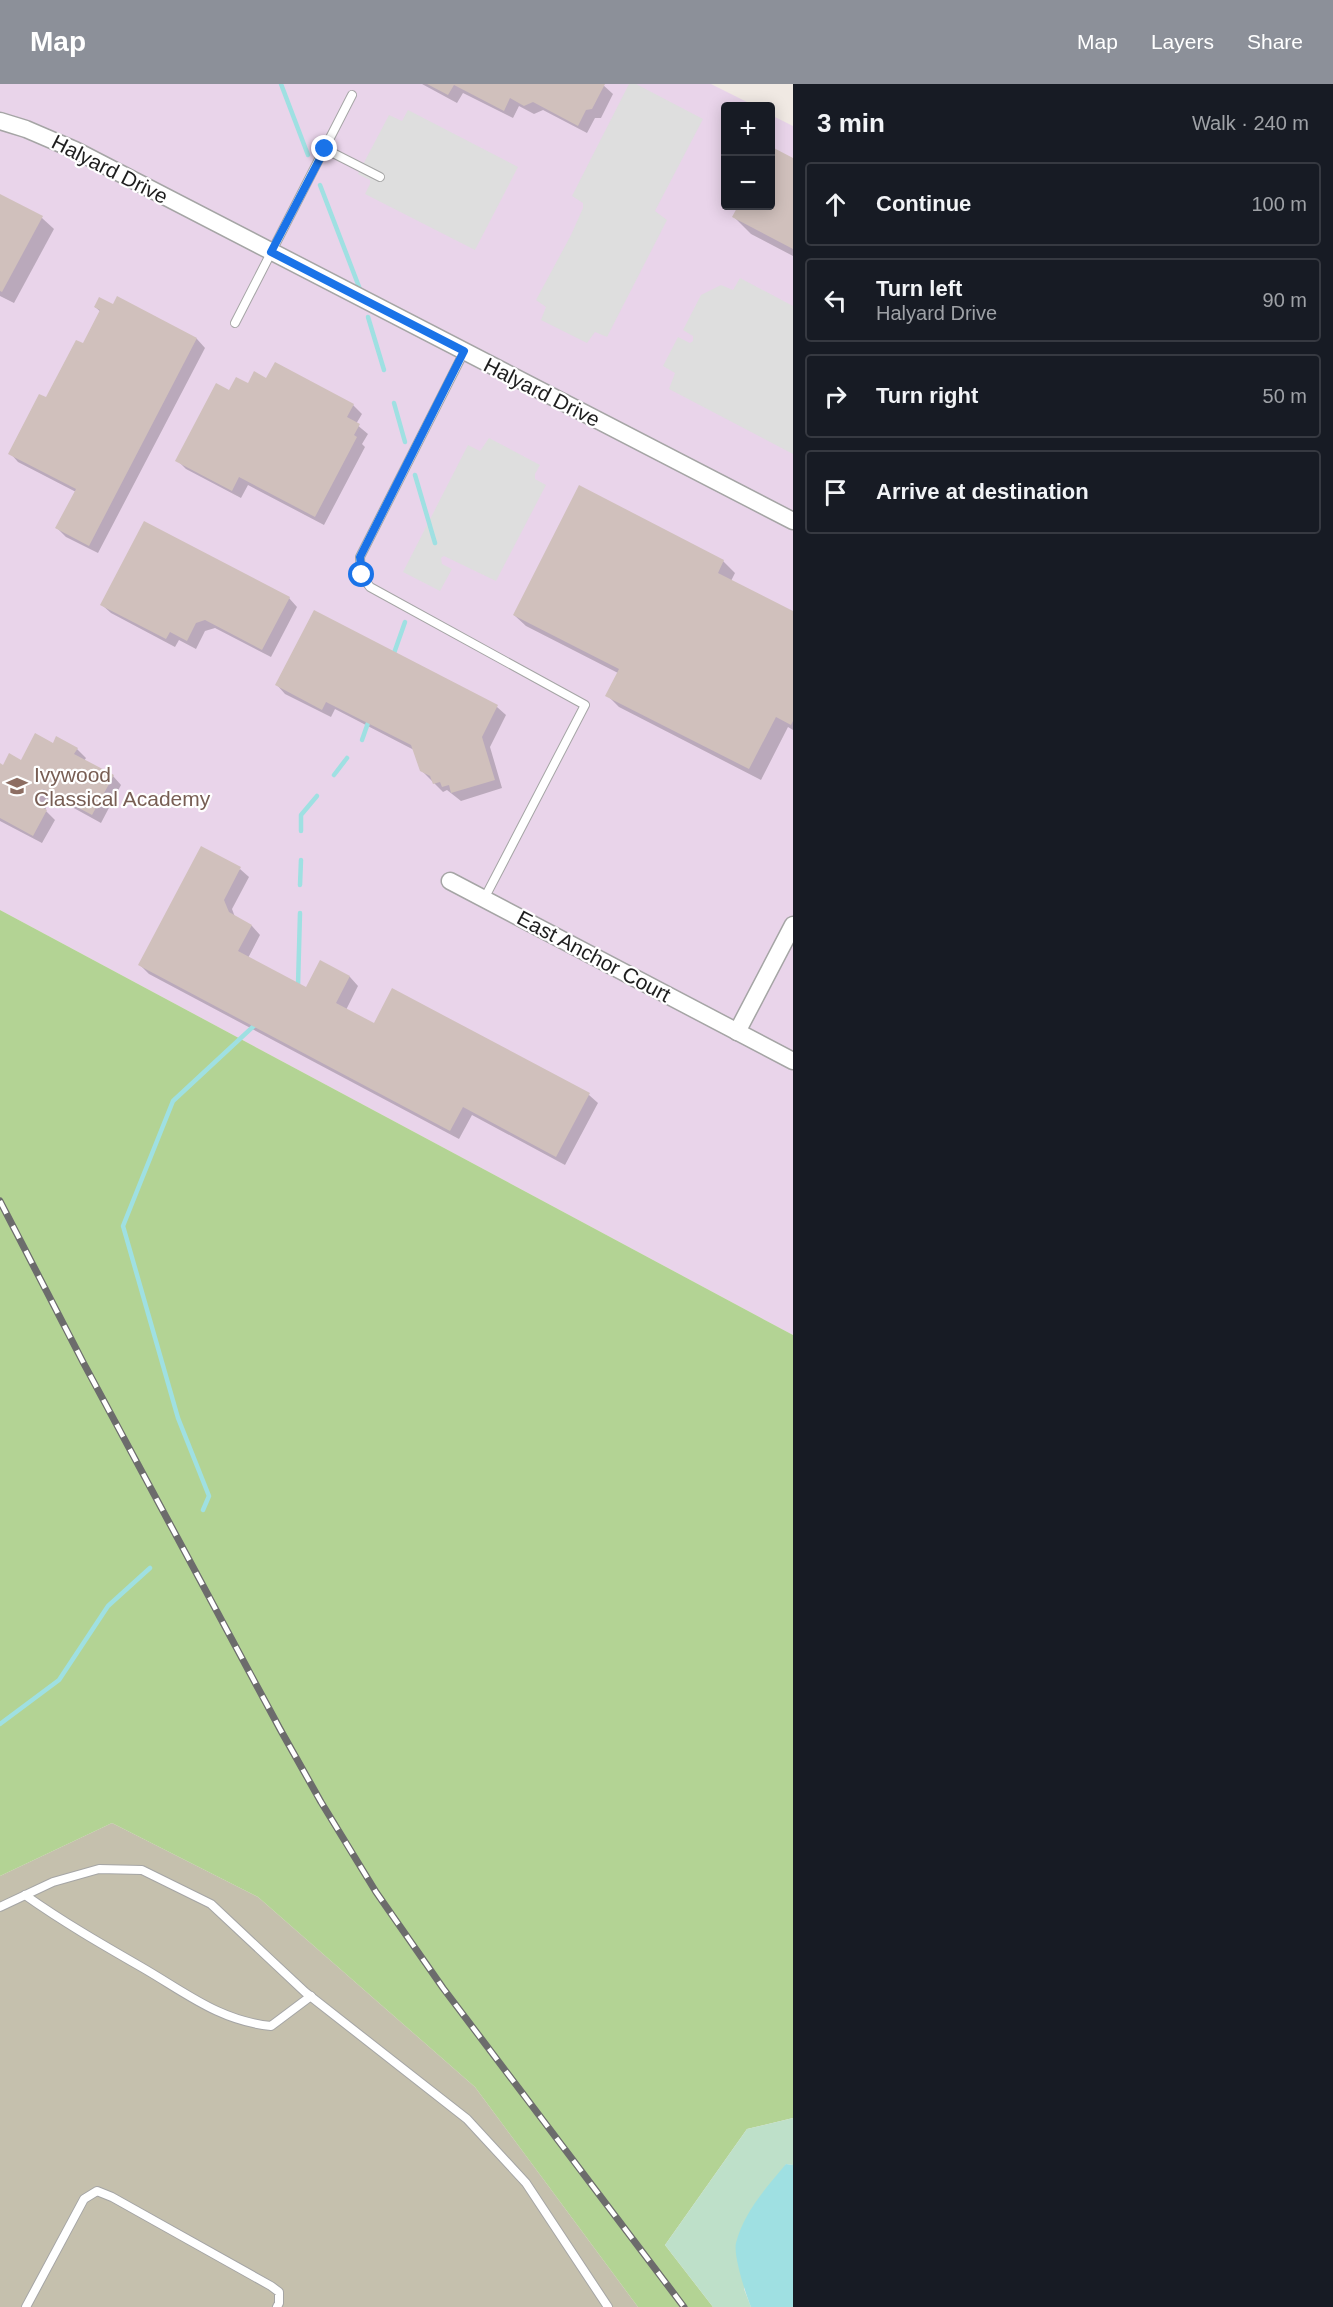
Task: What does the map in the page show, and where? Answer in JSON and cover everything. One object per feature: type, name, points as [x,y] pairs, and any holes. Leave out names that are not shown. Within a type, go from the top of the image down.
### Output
[{"type":"street","name":"Halyard Drive","points":[[0,121],[35,132],[75,150],[793,521]]},
{"type":"street","name":"East Anchor Court","points":[[450,881],[793,1061]]},
{"type":"street","points":[[737,1032],[793,926]]},
{"type":"lane","points":[[235,323],[352,95]]},
{"type":"lane","points":[[325,149],[380,177]]},
{"type":"lane","points":[[464,351],[360,557],[362,575],[370,587],[585,705],[484,899]]},
{"type":"lane","points":[[0,1906],[54,1882],[99,1869],[142,1870],[211,1904],[311,1996],[466,2119],[526,2183],[608,2307]]},
{"type":"lane","points":[[25,1895],[87,1935],[221,2014],[248,2024],[271,2026],[311,1996]]},
{"type":"lane","points":[[26,2307],[84,2199],[97,2191],[112,2197],[271,2286],[279,2292],[277,2307]]},
{"type":"shaded area","points":[[0,84],[711,84],[747,102],[721,102],[721,210],[775,210],[775,117],[793,126],[793,1335],[0,910]]},
{"type":"shaded area","points":[[629,84],[636,84],[703,119],[655,211],[667,220],[607,337],[595,332],[587,343],[541,320],[546,307],[536,300],[583,208],[583,203],[572,196]]},
{"type":"shaded area","points":[[408,110],[518,167],[475,250],[365,194],[370,180],[358,174],[389,115],[402,121]]},
{"type":"shaded area","points":[[740,278],[793,306],[793,454],[669,389],[675,373],[663,366],[678,337],[690,343],[693,341],[693,336],[683,330],[701,295],[721,285],[733,290]]},
{"type":"shaded area","points":[[489,438],[540,465],[535,479],[546,485],[496,581],[444,556],[441,558],[442,564],[452,569],[440,591],[403,572],[468,445],[480,451]]},
{"type":"shaded area","points":[[112,1823],[258,1897],[475,2087],[638,2307],[0,2307],[0,1876]]},
{"type":"green space","points":[[0,910],[793,1335],[793,2118],[747,2129],[665,2245],[713,2307],[638,2307],[475,2087],[258,1897],[112,1823],[0,1876]]},
{"type":"green space","points":[[793,2118],[793,2165],[786,2164],[744,2289],[751,2307],[713,2307],[665,2245],[747,2129]]},
{"type":"water","points":[[786,2164],[793,2165],[793,2307],[751,2307],[738,2265],[736,2243],[750,2211]]},
{"type":"building","points":[[427,84],[605,84],[592,109],[586,110],[578,126],[533,102],[524,106],[510,98],[504,111],[454,85],[448,95]]},
{"type":"building","points":[[775,149],[793,158],[793,249],[732,217],[736,210],[775,210]]},
{"type":"building","points":[[0,194],[43,216],[2,292],[0,291]]},
{"type":"building","points":[[117,296],[197,338],[89,546],[55,528],[76,489],[8,454],[39,394],[46,397],[76,340],[83,343],[100,310],[94,307],[99,297],[113,304]]},
{"type":"building","points":[[275,362],[354,404],[347,417],[360,424],[354,435],[357,437],[315,517],[239,477],[232,491],[175,461],[216,383],[229,390],[236,377],[248,383],[254,371],[266,378]]},
{"type":"building","points":[[579,485],[724,560],[718,573],[793,611],[793,721],[791,725],[776,717],[749,769],[605,696],[619,669],[513,615]]},
{"type":"building","points":[[144,521],[290,597],[262,650],[205,620],[196,623],[187,641],[170,632],[166,639],[100,605]]},
{"type":"building","points":[[314,610],[498,705],[482,737],[495,780],[451,793],[449,785],[442,787],[440,782],[433,784],[430,776],[420,771],[411,745],[326,702],[322,710],[275,685]]},
{"type":"building","points":[[35,733],[53,743],[56,736],[78,748],[74,754],[114,775],[92,815],[43,789],[35,803],[47,810],[33,836],[0,818],[0,763],[3,765],[9,753],[21,760]]},
{"type":"building","points":[[201,846],[241,867],[224,900],[229,912],[252,925],[238,951],[306,987],[320,960],[350,976],[336,1003],[374,1023],[392,988],[590,1093],[556,1157],[463,1107],[450,1131],[138,965]]},
{"type":"waterway","points":[[281,84],[308,155]]},
{"type":"waterway","points":[[320,185],[361,292]]},
{"type":"waterway","points":[[368,317],[384,370]]},
{"type":"waterway","points":[[394,403],[405,442]]},
{"type":"waterway","points":[[415,475],[435,543]]},
{"type":"waterway","points":[[393,656],[405,622]]},
{"type":"waterway","points":[[362,740],[369,720]]},
{"type":"waterway","points":[[334,775],[347,758]]},
{"type":"waterway","points":[[301,831],[301,815],[317,796]]},
{"type":"waterway","points":[[300,885],[301,860]]},
{"type":"waterway","points":[[298,986],[300,913]]},
{"type":"waterway","points":[[203,1510],[209,1496],[178,1418],[123,1226],[173,1101],[256,1024]]},
{"type":"waterway","points":[[0,1724],[59,1680],[108,1606],[150,1568]]},
{"type":"railway","points":[[0,1201],[83,1362],[280,1729],[376,1892],[443,1988],[684,2307]]},
{"type":"place","name":"Ivywood Classical Academy","points":[[17,786]]},
{"type":"route","points":[[325,149],[271,252],[464,351],[360,557],[362,575]]}]
